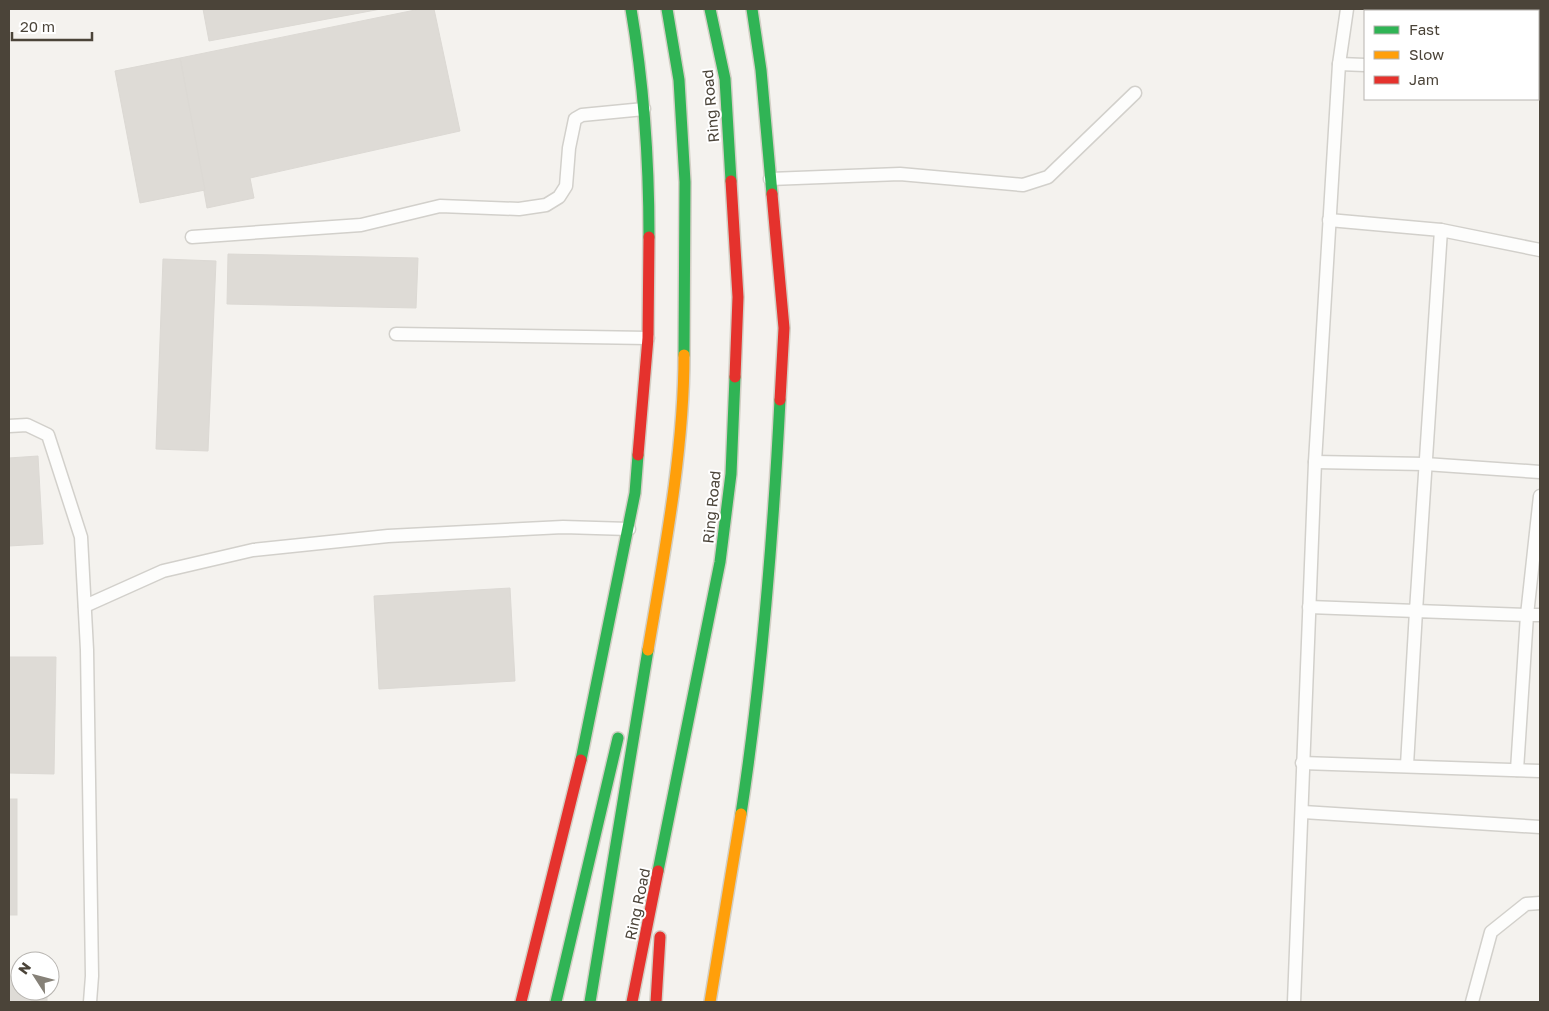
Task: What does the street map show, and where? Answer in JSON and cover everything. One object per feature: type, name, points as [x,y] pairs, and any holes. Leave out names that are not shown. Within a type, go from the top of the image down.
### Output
[{"type":"main road","points":[[521,1002],[582,754],[635,493],[648,338],[649,163],[639,55],[631,9]]},
{"type":"main road","name":"Ring Road","points":[[590,1002],[666,540],[684,389],[685,182],[679,80],[667,9]]},
{"type":"main road","name":"Ring Road","points":[[632,1002],[720,562],[731,474],[738,297],[725,78],[710,9]]},
{"type":"main road","points":[[710,1002],[756,716],[774,519],[784,328],[761,70],[752,9]]},
{"type":"main road","points":[[556,1002],[615,743],[642,684]]},
{"type":"main road","points":[[656,1002],[666,836]]},
{"type":"lane","points":[[1294,1002],[1303,812],[1302,763],[1315,462],[1339,64],[1347,9]]},
{"type":"lane","points":[[1339,64],[1364,65]]},
{"type":"lane","points":[[770,179],[900,174],[1023,185],[1048,177],[1135,93]]},
{"type":"lane","points":[[192,237],[362,225],[440,206],[519,209],[546,205],[559,197],[566,186],[569,148],[575,119],[582,115],[644,109]]},
{"type":"lane","points":[[1329,220],[1441,230],[1540,250]]},
{"type":"lane","points":[[1407,765],[1441,230]]},
{"type":"lane","points":[[396,334],[648,338]]},
{"type":"lane","points":[[9,426],[27,425],[48,435],[81,538],[85,606],[92,976],[90,1002]]},
{"type":"lane","points":[[1315,462],[1425,464],[1540,472]]},
{"type":"lane","points":[[1517,770],[1527,615],[1540,496]]},
{"type":"lane","points":[[85,606],[163,571],[253,550],[388,536],[563,527],[629,529]]},
{"type":"lane","points":[[1309,607],[1540,615]]},
{"type":"lane","points":[[1302,763],[1407,765],[1540,771]]},
{"type":"lane","points":[[1303,812],[1540,827]]},
{"type":"lane","points":[[1472,1002],[1492,932],[1526,904],[1540,903]]},
{"type":"building","points":[[203,9],[381,9],[209,41]]},
{"type":"building","points":[[420,9],[434,9],[460,131],[250,178],[254,198],[207,208],[180,58]]},
{"type":"building","points":[[180,58],[205,190],[140,203],[115,71]]},
{"type":"building","points":[[228,254],[418,258],[416,308],[227,304]]},
{"type":"building","points":[[163,259],[216,261],[208,451],[156,449]]},
{"type":"building","points":[[38,456],[43,544],[9,546],[9,458]]},
{"type":"building","points":[[510,588],[515,681],[379,689],[374,596]]},
{"type":"building","points":[[9,657],[56,657],[54,774],[9,773]]},
{"type":"building","points":[[9,799],[17,799],[17,915],[9,915]]},
{"type":"building","points":[[9,976],[10,1001],[47,1001],[47,1002],[9,1002]]},
{"type":"traffic: fast","points":[[631,9],[645,123],[649,237]]},
{"type":"traffic: fast","points":[[667,9],[679,80],[685,182],[684,355]]},
{"type":"traffic: fast","points":[[710,9],[725,79],[731,181]]},
{"type":"traffic: fast","points":[[752,9],[761,70],[772,194]]},
{"type":"traffic: fast","points":[[658,871],[720,562],[731,474],[735,377]]},
{"type":"traffic: fast","points":[[741,814],[766,608],[780,400]]},
{"type":"traffic: fast","points":[[581,760],[635,493],[638,455]]},
{"type":"traffic: fast","points":[[590,1002],[648,650]]},
{"type":"traffic: fast","points":[[556,1002],[618,738]]},
{"type":"traffic: slow","points":[[648,650],[677,465],[681,428],[684,355]]},
{"type":"traffic: slow","points":[[710,1002],[741,814]]},
{"type":"traffic: jam","points":[[731,181],[738,297],[735,377]]},
{"type":"traffic: jam","points":[[772,194],[784,328],[780,400]]},
{"type":"traffic: jam","points":[[638,455],[648,338],[649,237]]},
{"type":"traffic: jam","points":[[521,1002],[581,760]]},
{"type":"traffic: jam","points":[[632,1002],[658,871]]},
{"type":"traffic: jam","points":[[656,1002],[660,937]]}]
